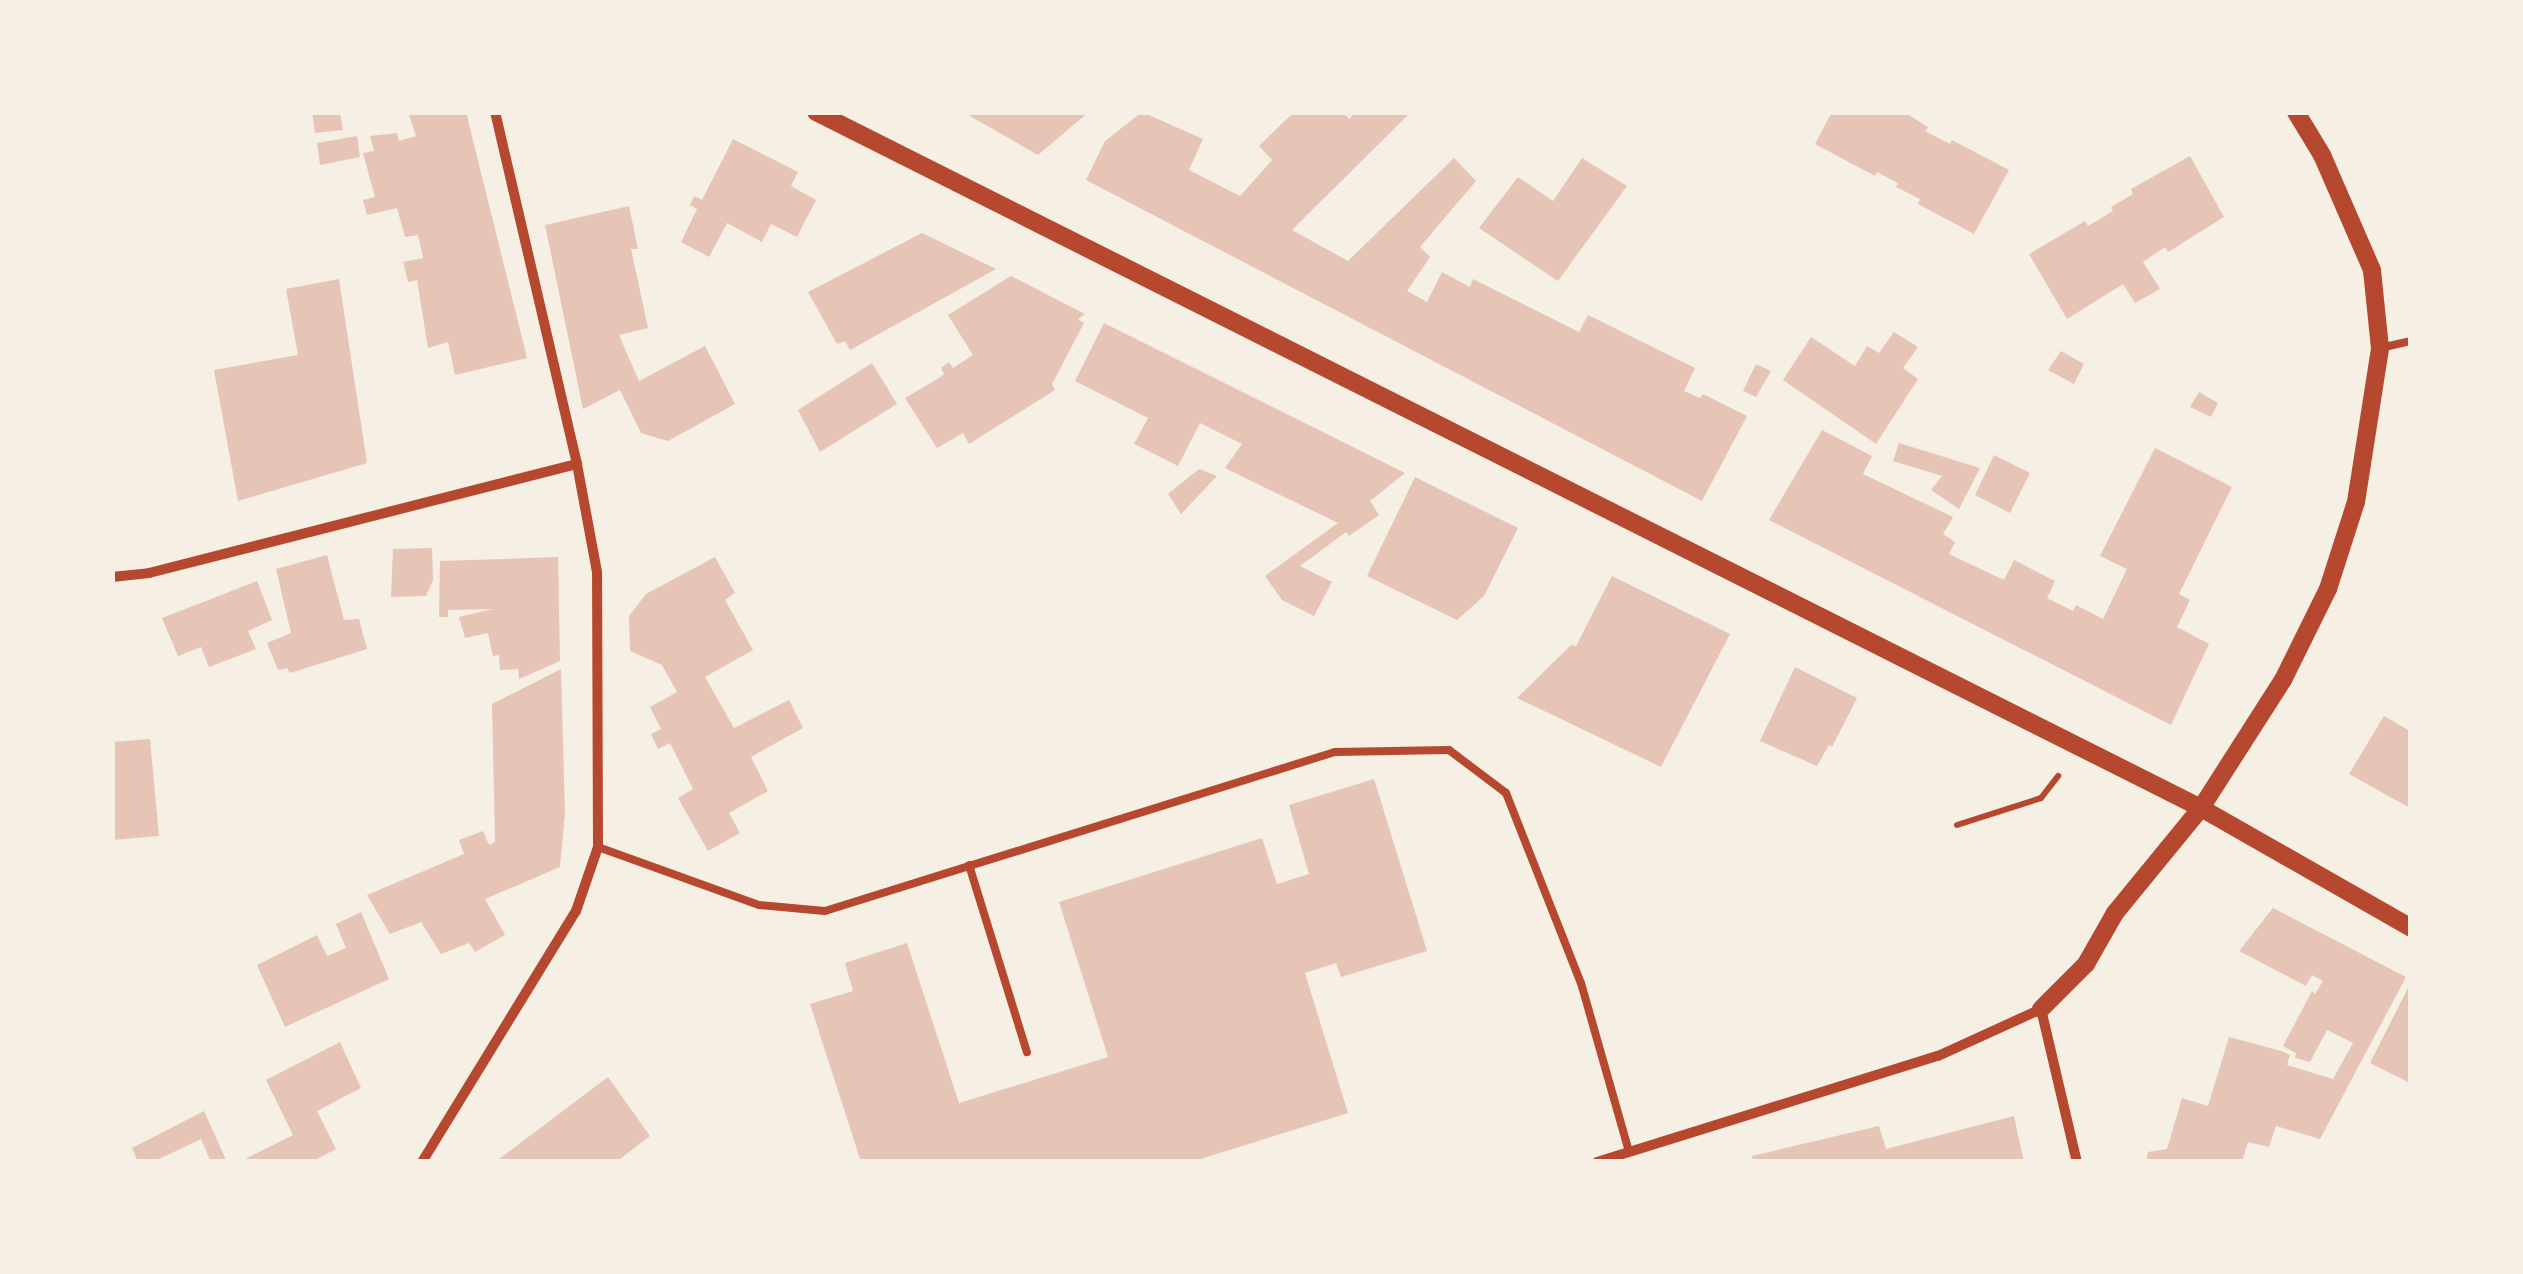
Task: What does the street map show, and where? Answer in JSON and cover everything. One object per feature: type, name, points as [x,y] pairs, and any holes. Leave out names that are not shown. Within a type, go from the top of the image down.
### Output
[{"type":"street","points":[[422,1162],[576,912],[598,847],[597,572],[578,464],[495,112]]},
{"type":"street","points":[[816,112],[2201,808],[2410,927]]},
{"type":"street","points":[[1597,1162],[1938,1056],[2040,1009],[2086,964],[2115,913],[2201,808],[2283,680],[2328,589],[2356,502],[2380,348],[2372,270],[2322,155],[2296,112]]},
{"type":"street","points":[[112,577],[149,573],[578,464]]},
{"type":"street","points":[[2040,1009],[2077,1162]]},
{"type":"lane","points":[[2380,348],[2410,341]]},
{"type":"lane","points":[[598,847],[759,905],[825,910],[1335,752],[1449,750],[1506,794],[1581,983],[1629,1151]]},
{"type":"lane","points":[[970,865],[1027,1052]]},
{"type":"path","points":[[1957,825],[2041,798],[2080,747]]},
{"type":"building","points":[[312,112],[340,112],[343,130],[315,133]]},
{"type":"building","points":[[408,112],[466,112],[527,358],[455,375],[448,342],[428,348],[417,280],[408,282],[403,262],[423,258],[418,235],[405,237],[397,208],[367,215],[363,200],[375,197],[363,153],[374,151],[370,136],[397,133],[399,141],[416,136]]},
{"type":"building","points":[[963,112],[1089,112],[1038,155]]},
{"type":"building","points":[[1142,112],[1203,139],[1189,170],[1240,196],[1272,160],[1259,146],[1294,112],[1343,112],[1349,119],[1356,112],[1411,112],[1292,230],[1348,261],[1454,158],[1476,181],[1420,247],[1430,257],[1407,291],[1427,302],[1442,272],[1470,287],[1473,279],[1579,332],[1588,315],[1695,368],[1684,391],[1700,398],[1703,394],[1747,416],[1702,501],[1086,180],[1105,141]]},
{"type":"building","points":[[1832,112],[1904,112],[1928,127],[1925,131],[1950,144],[1952,140],[2009,170],[1974,234],[1918,204],[1920,199],[1896,187],[1898,183],[1877,172],[1875,176],[1815,144]]},
{"type":"building","points":[[357,136],[360,157],[320,165],[317,143]]},
{"type":"building","points":[[733,139],[798,172],[791,186],[816,200],[797,237],[771,224],[762,242],[727,223],[709,257],[681,242],[697,209],[690,205],[694,196],[702,200]]},
{"type":"building","points":[[2190,156],[2224,217],[2168,252],[2165,247],[2143,262],[2160,289],[2135,303],[2123,284],[2067,319],[2029,254],[2085,221],[2088,226],[2113,211],[2111,207],[2133,194],[2131,189]]},
{"type":"building","points":[[1582,158],[1627,186],[1558,281],[1479,228],[1518,177],[1553,201]]},
{"type":"building","points":[[629,206],[638,249],[631,249],[648,328],[619,335],[639,381],[705,346],[735,404],[668,441],[641,433],[620,390],[583,409],[545,225]]},
{"type":"building","points":[[922,233],[996,269],[850,350],[845,341],[837,344],[808,292]]},
{"type":"building","points":[[1011,276],[1085,314],[1078,319],[1084,323],[1052,384],[1055,390],[969,444],[963,433],[937,448],[905,398],[944,374],[941,368],[949,362],[953,368],[973,355],[948,315]]},
{"type":"building","points":[[339,279],[367,463],[238,501],[214,370],[298,355],[286,289]]},
{"type":"building","points":[[1104,323],[1405,473],[1370,501],[1379,515],[1349,536],[1346,532],[1300,566],[1332,582],[1314,616],[1282,600],[1265,576],[1338,523],[1225,468],[1242,444],[1200,423],[1178,466],[1134,444],[1148,418],[1075,381]]},
{"type":"building","points":[[1894,332],[1918,347],[1903,368],[1918,379],[1876,444],[1783,380],[1811,337],[1855,366],[1867,346],[1879,353]]},
{"type":"building","points":[[2061,351],[2084,364],[2074,384],[2048,370]]},
{"type":"building","points":[[872,363],[897,404],[820,452],[798,410]]},
{"type":"building","points":[[1756,364],[1771,371],[1756,397],[1743,391]]},
{"type":"building","points":[[2199,392],[2218,403],[2211,417],[2190,407]]},
{"type":"building","points":[[1822,430],[1872,456],[1863,474],[1953,517],[1943,534],[1955,542],[1949,554],[2004,580],[2014,560],[2055,581],[2047,598],[2073,611],[2076,605],[2103,619],[2127,569],[2100,556],[2155,448],[2232,487],[2179,594],[2190,600],[2177,627],[2209,644],[2171,725],[1769,520]]},
{"type":"building","points":[[1899,443],[1980,468],[1959,509],[1931,490],[1942,476],[1893,461]]},
{"type":"building","points":[[1994,455],[2030,473],[2010,513],[1975,495]]},
{"type":"building","points":[[1199,469],[1217,476],[1181,514],[1168,494]]},
{"type":"building","points":[[1415,477],[1518,528],[1484,596],[1457,620],[1367,576]]},
{"type":"building","points":[[432,548],[433,580],[426,596],[391,597],[393,549]]},
{"type":"building","points":[[327,555],[344,620],[359,619],[367,649],[290,673],[287,668],[278,670],[267,643],[291,633],[276,569]]},
{"type":"building","points":[[558,557],[560,661],[519,679],[518,669],[500,670],[499,655],[493,656],[488,633],[465,638],[459,617],[493,609],[448,610],[448,617],[439,617],[440,561]]},
{"type":"building","points":[[715,557],[735,593],[725,600],[753,650],[705,677],[734,728],[789,700],[803,728],[751,757],[768,791],[729,813],[740,833],[708,851],[678,798],[693,789],[670,743],[658,749],[651,734],[661,729],[650,707],[677,692],[662,665],[630,651],[629,616],[646,594]]},
{"type":"building","points":[[1612,576],[1730,634],[1661,767],[1517,698],[1571,645],[1576,646]]},
{"type":"building","points":[[257,581],[272,620],[248,631],[256,649],[209,667],[201,647],[178,656],[162,618]]},
{"type":"building","points":[[1795,667],[1857,698],[1832,747],[1829,745],[1817,766],[1760,741]]},
{"type":"building","points":[[561,669],[565,813],[560,867],[485,899],[505,935],[475,952],[469,943],[441,954],[421,922],[390,934],[367,895],[464,854],[459,840],[483,831],[489,845],[495,842],[492,704]]},
{"type":"building","points":[[2384,716],[2410,731],[2410,808],[2349,774]]},
{"type":"building","points":[[150,739],[159,836],[112,840],[112,742]]},
{"type":"building","points":[[1374,779],[1427,951],[1341,977],[1336,963],[1305,973],[1348,1113],[1191,1162],[861,1162],[810,1004],[853,991],[845,963],[907,943],[959,1103],[1108,1057],[1059,902],[1262,838],[1277,884],[1309,874],[1289,805]]},
{"type":"building","points":[[2273,908],[2406,977],[2320,1139],[2276,1126],[2269,1147],[2248,1142],[2242,1162],[2146,1162],[2148,1152],[2167,1149],[2182,1098],[2208,1106],[2229,1037],[2281,1051],[2290,1055],[2287,1065],[2333,1079],[2353,1043],[2327,1030],[2310,1062],[2295,1058],[2296,1053],[2283,1046],[2312,991],[2315,994],[2323,981],[2312,975],[2306,986],[2239,951]]},
{"type":"building","points":[[361,912],[389,979],[285,1027],[257,965],[317,935],[327,956],[346,948],[336,924]]},
{"type":"building","points":[[2410,984],[2410,1083],[2370,1063]]},
{"type":"building","points":[[340,1042],[361,1088],[317,1111],[336,1149],[311,1162],[239,1162],[293,1135],[266,1080]]},
{"type":"building","points":[[608,1077],[650,1136],[616,1162],[495,1162]]},
{"type":"building","points":[[204,1111],[227,1162],[211,1162],[201,1139],[153,1162],[138,1162],[132,1148]]},
{"type":"building","points":[[2014,1116],[2024,1162],[1753,1162],[1752,1156],[1879,1126],[1886,1149]]}]
